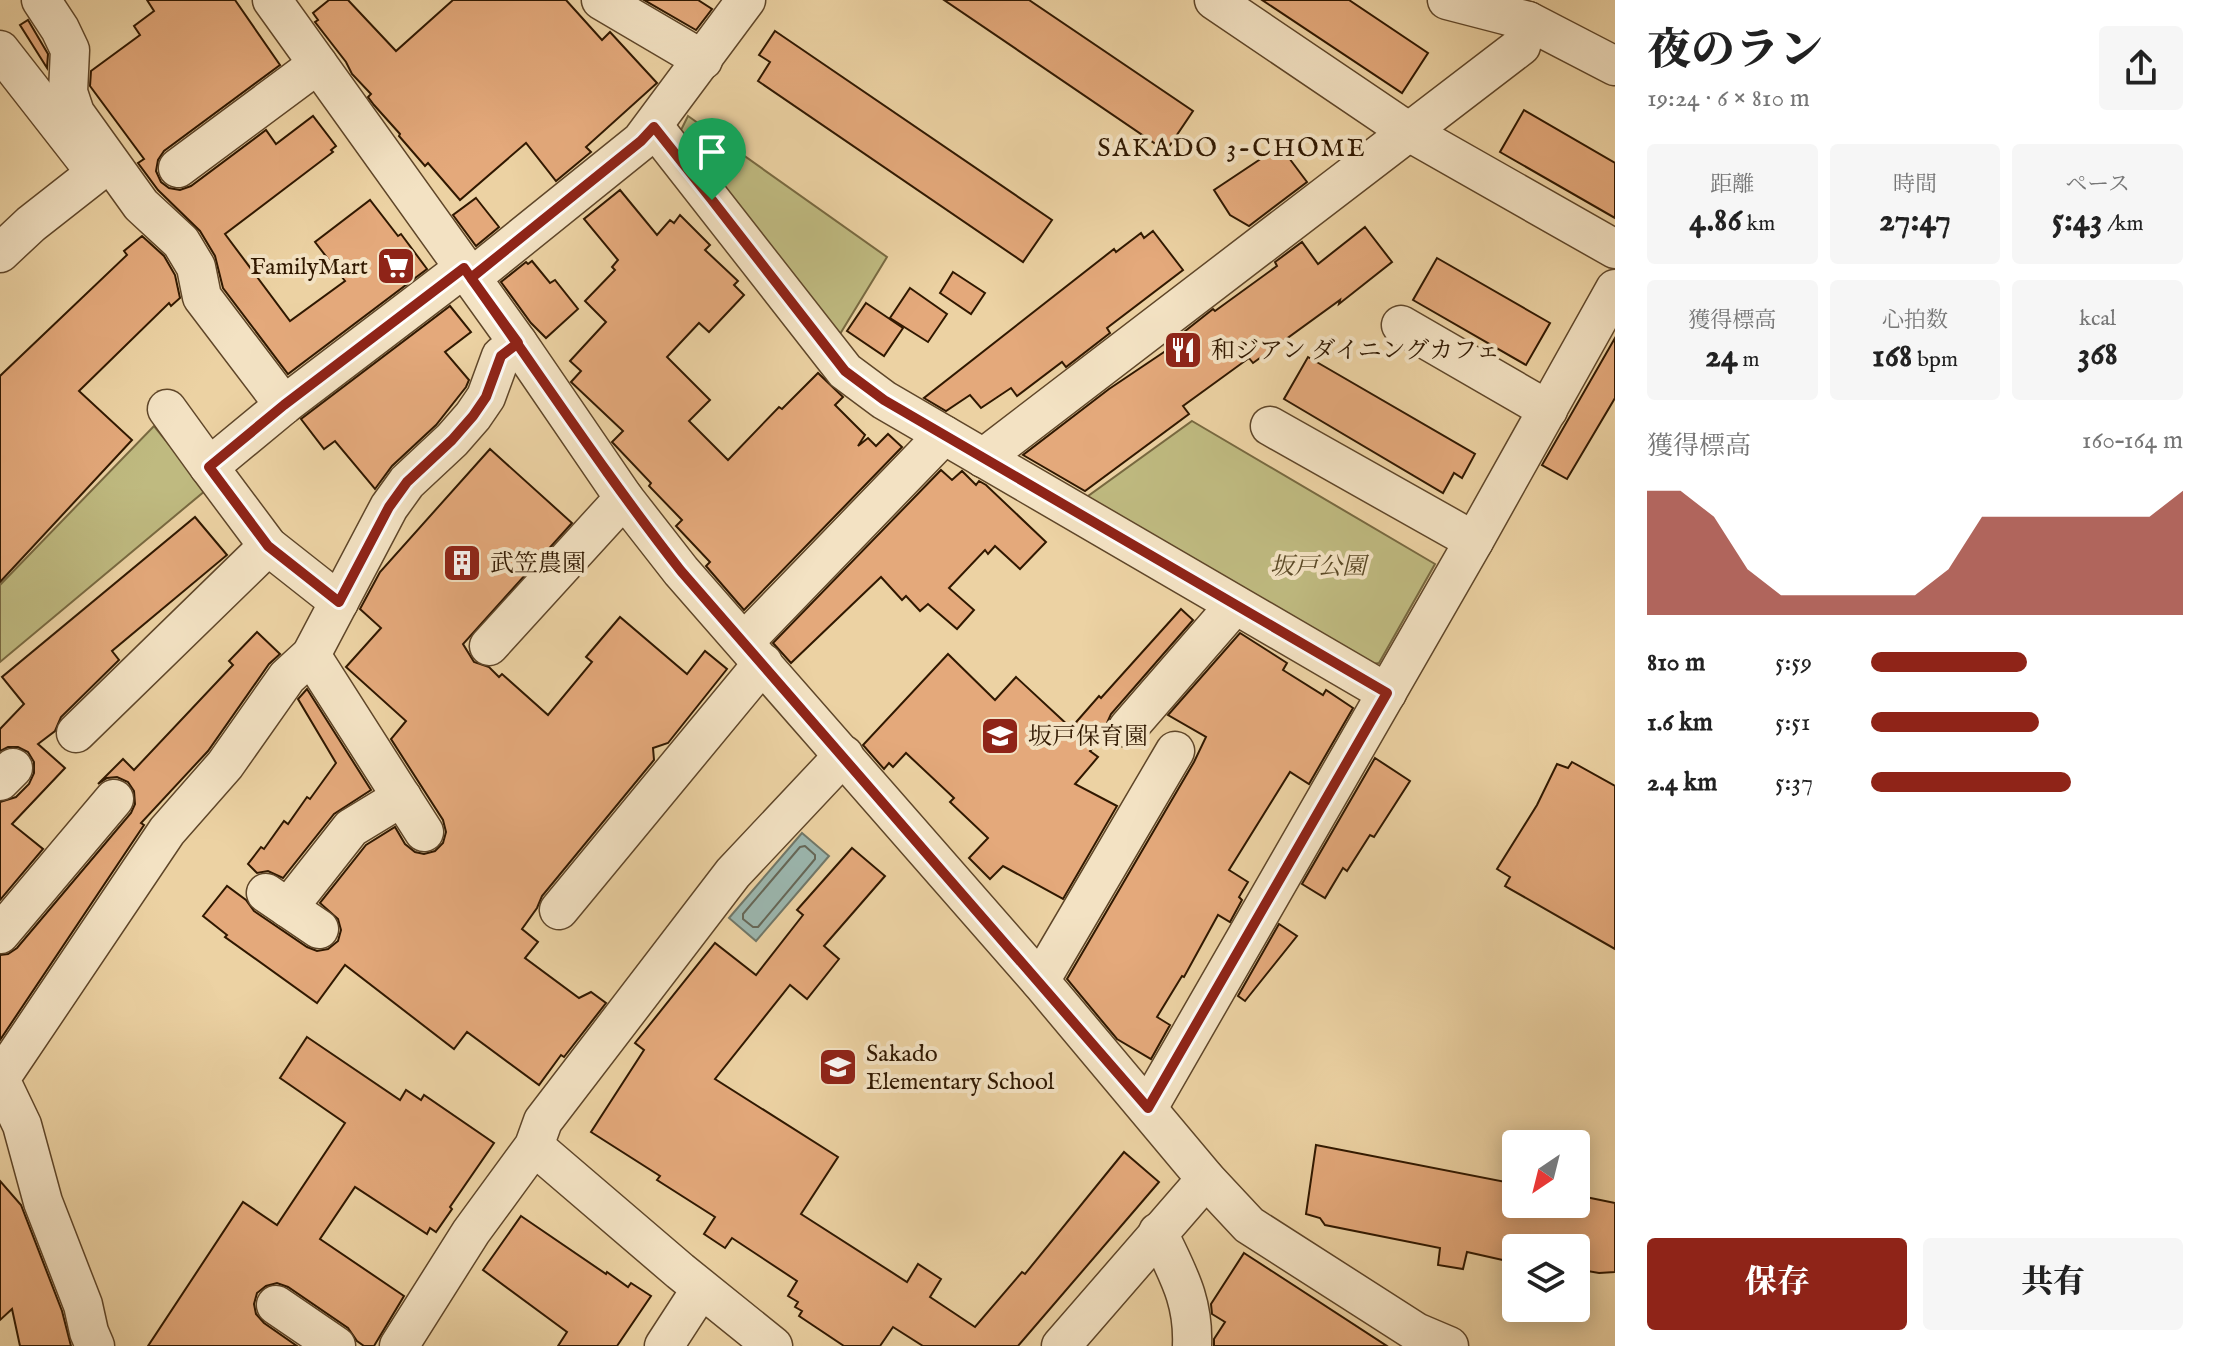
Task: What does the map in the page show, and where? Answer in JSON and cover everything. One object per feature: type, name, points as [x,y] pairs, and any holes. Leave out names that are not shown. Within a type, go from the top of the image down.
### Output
[{"type":"street","points":[[41,0],[70,50],[68,92],[75,113],[141,205],[181,242],[196,267],[202,297],[284,405]]},
{"type":"street","points":[[272,0],[518,343],[624,498],[681,571],[1040,981],[1206,1179],[1249,1225],[1416,1332],[1449,1346]]},
{"type":"street","points":[[601,0],[703,60]]},
{"type":"street","points":[[209,467],[284,405],[468,273],[641,141],[746,0]]},
{"type":"street","points":[[1214,0],[1409,132],[1615,249]]},
{"type":"street","points":[[1447,0],[1528,21],[1615,66]]},
{"type":"street","points":[[983,458],[1521,46],[1528,21]]},
{"type":"street","points":[[0,50],[96,173],[31,224],[0,253]]},
{"type":"street","points":[[178,168],[318,64]]},
{"type":"street","points":[[654,127],[845,371],[884,400],[1387,693]]},
{"type":"street","points":[[1148,1108],[1615,289]]},
{"type":"street","points":[[1401,325],[1548,410]]},
{"type":"street","points":[[95,1346],[83,1305],[43,1202],[22,1125],[0,1079],[167,831],[225,765],[287,677],[311,655],[389,507],[407,482],[473,416],[486,397],[501,356],[518,343]]},
{"type":"street","points":[[167,409],[268,546],[339,602]]},
{"type":"street","points":[[1270,426],[1474,541]]},
{"type":"street","points":[[559,910],[578,864],[754,652],[944,435]]},
{"type":"street","points":[[489,646],[624,498]]},
{"type":"street","points":[[76,733],[268,546]]},
{"type":"street","points":[[1128,728],[1235,605]]},
{"type":"street","points":[[311,655],[343,733],[402,797],[424,832]]},
{"type":"street","points":[[1040,981],[1175,751]]},
{"type":"street","points":[[399,1346],[471,1232],[534,1146],[543,1121],[733,873],[844,755]]},
{"type":"street","points":[[319,929],[277,900],[351,828],[402,797]]},
{"type":"street","points":[[0,934],[114,799]]},
{"type":"street","points":[[534,1146],[701,1289],[773,1346]]},
{"type":"street","points":[[1061,1346],[1206,1179]]},
{"type":"street","points":[[1158,1232],[1186,1293],[1193,1321],[1192,1346]]},
{"type":"street","points":[[664,1346],[701,1289]]},
{"type":"street","points":[[276,1305],[336,1346]]},
{"type":"green space","points":[[688,116],[887,257],[840,334],[680,140]]},
{"type":"green space","name":"坂戸公園","points":[[1192,421],[1435,564],[1379,663],[1365,665],[1084,499]]},
{"type":"green space","points":[[154,426],[206,490],[0,662],[0,585]]},
{"type":"water","points":[[802,833],[829,856],[756,941],[729,918]]},
{"type":"building","points":[[147,0],[235,0],[280,65],[164,151],[156,171],[161,182],[169,188],[180,190],[191,186],[266,130],[276,144],[313,116],[336,146],[331,150],[333,152],[225,234],[290,321],[345,281],[315,242],[370,200],[427,269],[288,374],[223,288],[215,256],[200,231],[158,190],[138,163],[144,159],[90,86],[91,71],[140,35],[134,26],[154,11]]},
{"type":"building","points":[[329,0],[348,0],[396,51],[453,0],[566,0],[602,40],[610,32],[657,83],[586,147],[591,152],[556,181],[526,143],[460,200],[399,136],[315,22],[318,20],[313,13]]},
{"type":"building","points":[[644,0],[698,0],[712,9],[696,30]]},
{"type":"building","points":[[944,0],[1029,0],[1193,111],[1166,151]]},
{"type":"building","points":[[1262,0],[1349,0],[1428,53],[1402,93]]},
{"type":"building","points":[[28,20],[48,54],[47,68],[20,25]]},
{"type":"building","points":[[775,31],[1052,220],[1023,262],[758,81],[770,62],[759,55]]},
{"type":"building","points":[[1524,110],[1615,163],[1615,218],[1500,152]]},
{"type":"building","points":[[1280,146],[1307,182],[1249,226],[1230,215],[1214,190]]},
{"type":"building","points":[[620,190],[657,235],[670,220],[674,223],[680,215],[710,245],[705,250],[738,281],[734,285],[744,295],[709,332],[699,323],[667,357],[710,400],[689,421],[728,460],[779,407],[782,409],[818,373],[843,397],[835,405],[865,435],[858,446],[868,438],[876,446],[888,434],[902,447],[744,610],[706,566],[710,562],[676,526],[682,520],[612,442],[623,431],[571,382],[581,371],[570,361],[606,322],[585,301],[615,270],[612,267],[618,260],[584,219]]},
{"type":"building","points":[[476,198],[499,227],[476,246],[453,215]]},
{"type":"building","points":[[1365,227],[1392,262],[1339,304],[1340,300],[1253,363],[1249,358],[1183,406],[1189,414],[1085,491],[1023,455],[1109,389],[1167,350],[1165,347],[1213,309],[1215,311],[1277,266],[1275,262],[1302,242],[1318,264]]},
{"type":"building","points":[[1153,231],[1183,270],[1107,328],[1110,333],[1066,367],[1062,362],[1017,396],[1011,388],[981,408],[970,395],[946,411],[924,398],[1114,249],[1116,252],[1141,233],[1144,238]]},
{"type":"building","points":[[142,236],[164,256],[175,275],[180,298],[171,306],[169,303],[79,391],[132,440],[0,582],[0,376],[127,255],[124,251]]},
{"type":"building","points":[[1437,258],[1550,323],[1526,365],[1413,300]]},
{"type":"building","points":[[532,261],[550,283],[555,280],[578,309],[546,338],[501,282],[526,262]]},
{"type":"building","points":[[953,272],[985,293],[971,314],[940,293]]},
{"type":"building","points":[[910,288],[947,314],[928,342],[890,318]]},
{"type":"building","points":[[866,303],[903,328],[884,356],[847,331]]},
{"type":"building","points":[[450,306],[471,332],[445,352],[469,380],[436,425],[392,466],[375,489],[335,441],[324,449],[301,419]]},
{"type":"building","points":[[1615,338],[1615,398],[1567,479],[1542,465]]},
{"type":"building","points":[[1308,357],[1475,454],[1462,478],[1454,473],[1443,493],[1284,399]]},
{"type":"building","points":[[490,449],[572,523],[463,644],[474,662],[489,667],[499,677],[502,674],[548,715],[592,662],[586,657],[620,617],[687,674],[705,651],[727,669],[668,743],[653,748],[654,760],[542,896],[522,929],[538,942],[525,958],[579,998],[591,992],[606,1003],[539,1085],[467,1032],[454,1049],[345,965],[317,1003],[225,937],[227,935],[203,916],[227,886],[246,900],[254,911],[307,947],[317,951],[328,949],[338,941],[341,930],[338,919],[320,903],[366,845],[395,827],[405,844],[415,852],[424,854],[435,851],[443,843],[446,832],[443,820],[391,739],[406,721],[346,667],[381,628],[360,609],[380,572]]},
{"type":"building","points":[[941,470],[952,480],[962,471],[976,485],[979,481],[986,485],[1046,542],[1020,569],[995,546],[988,554],[985,550],[949,588],[974,610],[957,629],[928,604],[920,611],[906,596],[902,600],[881,577],[791,663],[773,643]]},
{"type":"building","points":[[195,517],[227,555],[112,651],[119,660],[61,717],[55,731],[38,744],[65,768],[12,824],[43,849],[0,900],[0,802],[16,797],[29,784],[34,773],[34,762],[28,752],[18,747],[0,751],[0,729],[24,704],[2,677]]},
{"type":"building","points":[[1181,609],[1193,620],[1111,714],[1107,732],[1090,751],[1098,757],[1075,784],[1117,806],[1063,899],[1003,866],[990,879],[969,858],[988,838],[950,802],[954,798],[906,753],[893,767],[889,763],[884,769],[863,745],[948,654],[995,700],[1016,677],[1071,728]]},
{"type":"building","points":[[257,632],[280,654],[269,664],[208,751],[141,823],[144,825],[0,1040],[0,955],[17,948],[131,813],[135,804],[134,791],[128,782],[117,777],[107,778],[98,784],[123,759],[134,770],[233,665],[229,661]]},
{"type":"building","points":[[1240,633],[1287,663],[1283,670],[1323,695],[1326,690],[1353,708],[1309,784],[1290,772],[1229,870],[1248,882],[1239,897],[1242,900],[1230,922],[1218,915],[1184,977],[1157,1017],[1170,1025],[1151,1059],[1117,1039],[1067,979],[1206,737],[1168,715]]},
{"type":"building","points":[[307,689],[371,790],[334,814],[283,878],[268,871],[257,873],[248,864],[261,847],[264,849],[284,821],[288,824],[307,797],[310,799],[336,763],[298,699]]},
{"type":"building","points":[[1375,758],[1410,781],[1374,837],[1370,835],[1347,871],[1343,868],[1325,898],[1302,884]]},
{"type":"building","points":[[1572,762],[1615,786],[1615,949],[1505,886],[1510,877],[1497,869],[1537,805],[1557,764],[1568,768]]},
{"type":"building","points":[[852,848],[885,876],[824,946],[839,959],[807,999],[790,985],[715,1079],[838,1157],[801,1214],[907,1282],[918,1264],[941,1279],[930,1297],[975,1327],[1022,1272],[1025,1274],[1124,1152],[1159,1182],[1018,1346],[923,1346],[893,1327],[880,1346],[844,1346],[799,1316],[802,1311],[795,1307],[798,1302],[788,1296],[797,1281],[732,1238],[725,1248],[704,1234],[715,1217],[657,1180],[660,1176],[591,1132],[644,1050],[635,1043],[715,943],[756,975],[803,915],[797,910]]},
{"type":"building","points":[[1279,924],[1297,936],[1245,1001],[1238,996]]},
{"type":"building","points":[[307,1037],[400,1100],[406,1090],[421,1100],[424,1095],[494,1143],[436,1232],[430,1228],[427,1234],[355,1187],[320,1239],[404,1296],[374,1346],[364,1346],[348,1328],[288,1287],[277,1283],[257,1293],[254,1304],[256,1314],[297,1346],[148,1346],[243,1202],[277,1225],[345,1123],[280,1078]]},
{"type":"building","points":[[1316,1145],[1502,1181],[1502,1218],[1590,1218],[1590,1198],[1615,1203],[1615,1272],[1590,1271],[1590,1234],[1502,1234],[1502,1260],[1467,1252],[1463,1269],[1438,1265],[1440,1248],[1325,1225],[1320,1218],[1306,1214]]},
{"type":"building","points":[[0,1181],[21,1205],[62,1311],[71,1346],[20,1346],[12,1309],[0,1320]]},
{"type":"building","points":[[521,1216],[606,1274],[628,1287],[631,1283],[651,1296],[617,1346],[558,1346],[567,1332],[483,1270]]},
{"type":"building","points":[[1244,1253],[1387,1346],[1214,1346],[1214,1339],[1225,1322],[1212,1314],[1211,1304]]},
{"type":"place","name":"FamilyMart","points":[[396,266]]},
{"type":"place","name":"和ジアン ダイニングカフェ","points":[[1183,350]]},
{"type":"place","name":"武笠農園","points":[[462,563]]},
{"type":"place","name":"坂戸保育園","points":[[1000,736]]},
{"type":"place","name":"Sakado Elementary School","points":[[838,1067]]},
{"type":"district","name":"SAKADO 3-CHOME","points":[[1232,147]]},
{"type":"route","points":[[712,200],[654,127],[641,141],[471,278],[518,343],[501,356],[486,397],[473,416],[407,482],[389,507],[339,602],[268,546],[209,467],[284,405],[464,268],[471,278],[518,343],[624,498],[681,571],[1148,1108],[1387,693],[884,400],[845,371],[712,200]]}]
